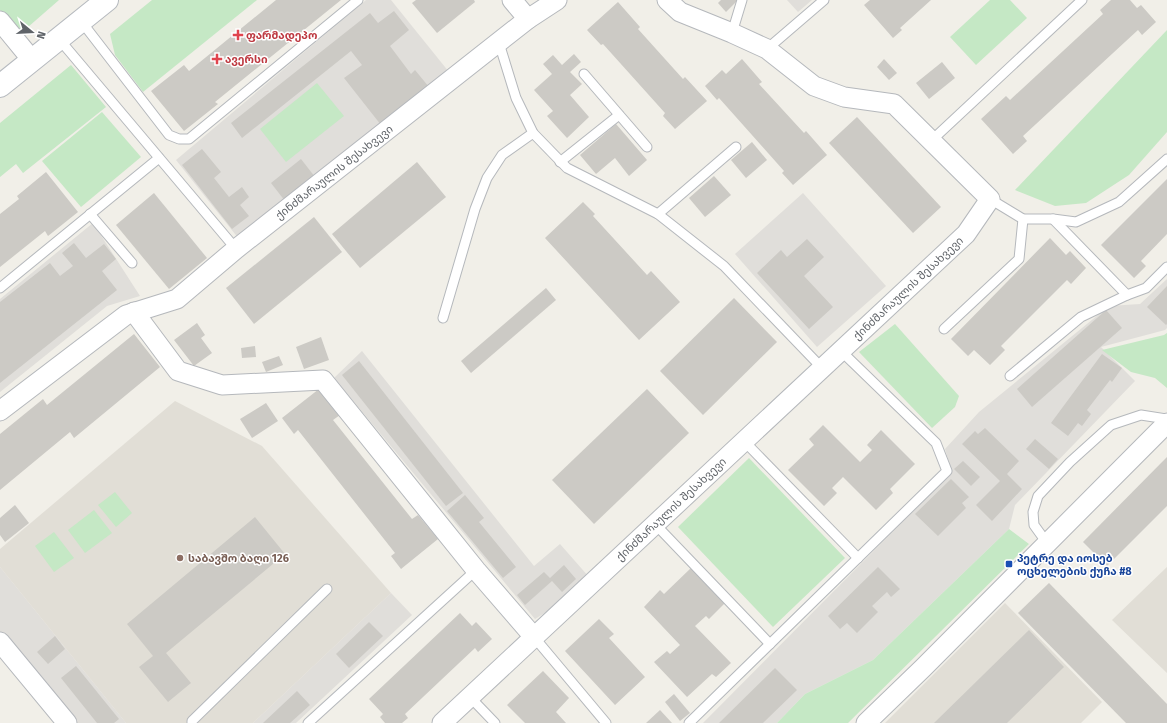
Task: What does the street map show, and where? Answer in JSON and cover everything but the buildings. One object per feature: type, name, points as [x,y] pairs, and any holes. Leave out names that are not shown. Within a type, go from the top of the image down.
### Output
[{"type":"street","points":[[0,86],[107,0]]},
{"type":"street","points":[[512,0],[528,19]]},
{"type":"street","name":"ქინძმარაულის შესახვევი","points":[[0,411],[126,315],[176,299],[236,249],[528,19],[557,0]]},
{"type":"street","points":[[667,0],[680,12],[767,49],[814,86],[844,97],[894,104],[990,199]]},
{"type":"street","points":[[0,21],[32,60]]},
{"type":"street","name":"ქინძმარაულის შესახვევი","points":[[442,723],[966,234],[990,199]]},
{"type":"street","points":[[134,312],[178,371],[222,385],[323,380],[476,570],[534,637]]},
{"type":"street","points":[[866,723],[1167,423]]},
{"type":"street","points":[[0,642],[68,723]]},
{"type":"lane","points":[[81,21],[170,135],[179,139],[189,139],[358,0]]},
{"type":"lane","points":[[732,33],[742,0]]},
{"type":"lane","points":[[767,49],[824,0]]},
{"type":"lane","points":[[931,141],[1082,0]]},
{"type":"lane","points":[[59,38],[236,249]]},
{"type":"lane","points":[[499,43],[516,98],[533,133],[560,162],[567,168],[658,214],[724,266],[822,368]]},
{"type":"lane","points":[[584,74],[647,148]]},
{"type":"lane","points":[[560,162],[619,115]]},
{"type":"lane","points":[[443,318],[475,209],[487,178],[502,155],[533,133]]},
{"type":"lane","points":[[658,214],[736,147]]},
{"type":"lane","points":[[0,288],[160,158]]},
{"type":"lane","points":[[990,199],[1023,219],[1053,219],[1076,222],[1119,202],[1167,159]]},
{"type":"lane","points":[[90,214],[132,263]]},
{"type":"lane","points":[[944,329],[1019,260],[1023,219]]},
{"type":"lane","points":[[1053,219],[1127,295]]},
{"type":"lane","points":[[1010,376],[1081,317],[1127,295],[1146,288],[1167,267]]},
{"type":"lane","points":[[689,723],[947,471],[936,443],[841,351]]},
{"type":"lane","points":[[1048,543],[1034,525],[1032,512],[1038,496],[1070,462],[1111,425],[1141,415],[1167,419]]},
{"type":"lane","points":[[744,442],[858,558]]},
{"type":"lane","points":[[654,524],[770,644]]},
{"type":"lane","points":[[308,723],[476,570]]},
{"type":"lane","points":[[192,723],[192,720],[327,589]]},
{"type":"lane","points":[[534,637],[606,723]]},
{"type":"lane","points":[[470,697],[494,723]]},
{"type":"shaded area","points":[[366,0],[391,0],[449,72],[239,239],[176,160]]},
{"type":"shaded area","points":[[787,0],[812,0],[798,12]]},
{"type":"shaded area","points":[[803,193],[886,286],[817,347],[735,254]]},
{"type":"shaded area","points":[[93,223],[140,296],[107,306],[0,392],[0,299]]},
{"type":"shaded area","points":[[1167,279],[1167,328],[1165,330],[1101,347],[1135,381],[1015,505],[1009,529],[873,660],[805,694],[777,723],[703,723],[952,472],[945,449],[979,412],[1109,306],[1140,304]]},
{"type":"shaded area","points":[[362,351],[534,566],[560,544],[589,577],[564,601],[535,619],[334,378]]},
{"type":"shaded area","name":"საბავშო ბაღი 126","points":[[175,401],[262,446],[391,593],[253,723],[126,723],[0,567],[0,549]]},
{"type":"shaded area","points":[[0,567],[126,723],[73,723],[0,637]]},
{"type":"shaded area","points":[[1167,567],[1167,673],[1112,620]]},
{"type":"shaded area","points":[[391,593],[412,615],[296,723],[253,723]]},
{"type":"shaded area","points":[[1005,603],[1102,702],[1081,723],[885,723]]},
{"type":"green space","points":[[0,0],[59,0],[20,34],[0,10]]},
{"type":"green space","points":[[152,0],[257,0],[143,92],[115,55],[110,34]]},
{"type":"green space","points":[[990,0],[1010,0],[1027,18],[976,65],[950,37]]},
{"type":"green space","points":[[1167,30],[1167,132],[1129,175],[1086,203],[1055,206],[1015,190]]},
{"type":"green space","points":[[71,65],[106,107],[23,173],[16,164],[0,177],[0,123]]},
{"type":"green space","points":[[317,83],[344,116],[286,162],[260,129]]},
{"type":"green space","points":[[102,112],[141,157],[81,207],[42,161]]},
{"type":"green space","points":[[895,324],[959,396],[955,407],[932,428],[859,352]]},
{"type":"green space","points":[[1167,333],[1167,388],[1155,378],[1131,372],[1102,350],[1164,335]]},
{"type":"green space","points":[[749,458],[845,558],[773,627],[678,527]]},
{"type":"green space","points":[[115,492],[132,513],[116,527],[98,505]]},
{"type":"green space","points":[[94,510],[112,533],[85,553],[68,530]]},
{"type":"green space","points":[[1009,529],[1029,544],[848,723],[777,723],[805,694],[873,660]]},
{"type":"green space","points":[[54,532],[74,558],[54,572],[35,546]]},
{"type":"place","name":"ფარმადეპო","points":[[238,35]]},
{"type":"place","name":"ავერსი","points":[[217,59]]},
{"type":"place","name":"საბავშო ბაღი 126","points":[[180,558]]},
{"type":"place","name":"პეტრე და იოსებ ოცხელების ქუჩა #8","points":[[1009,564]]}]
